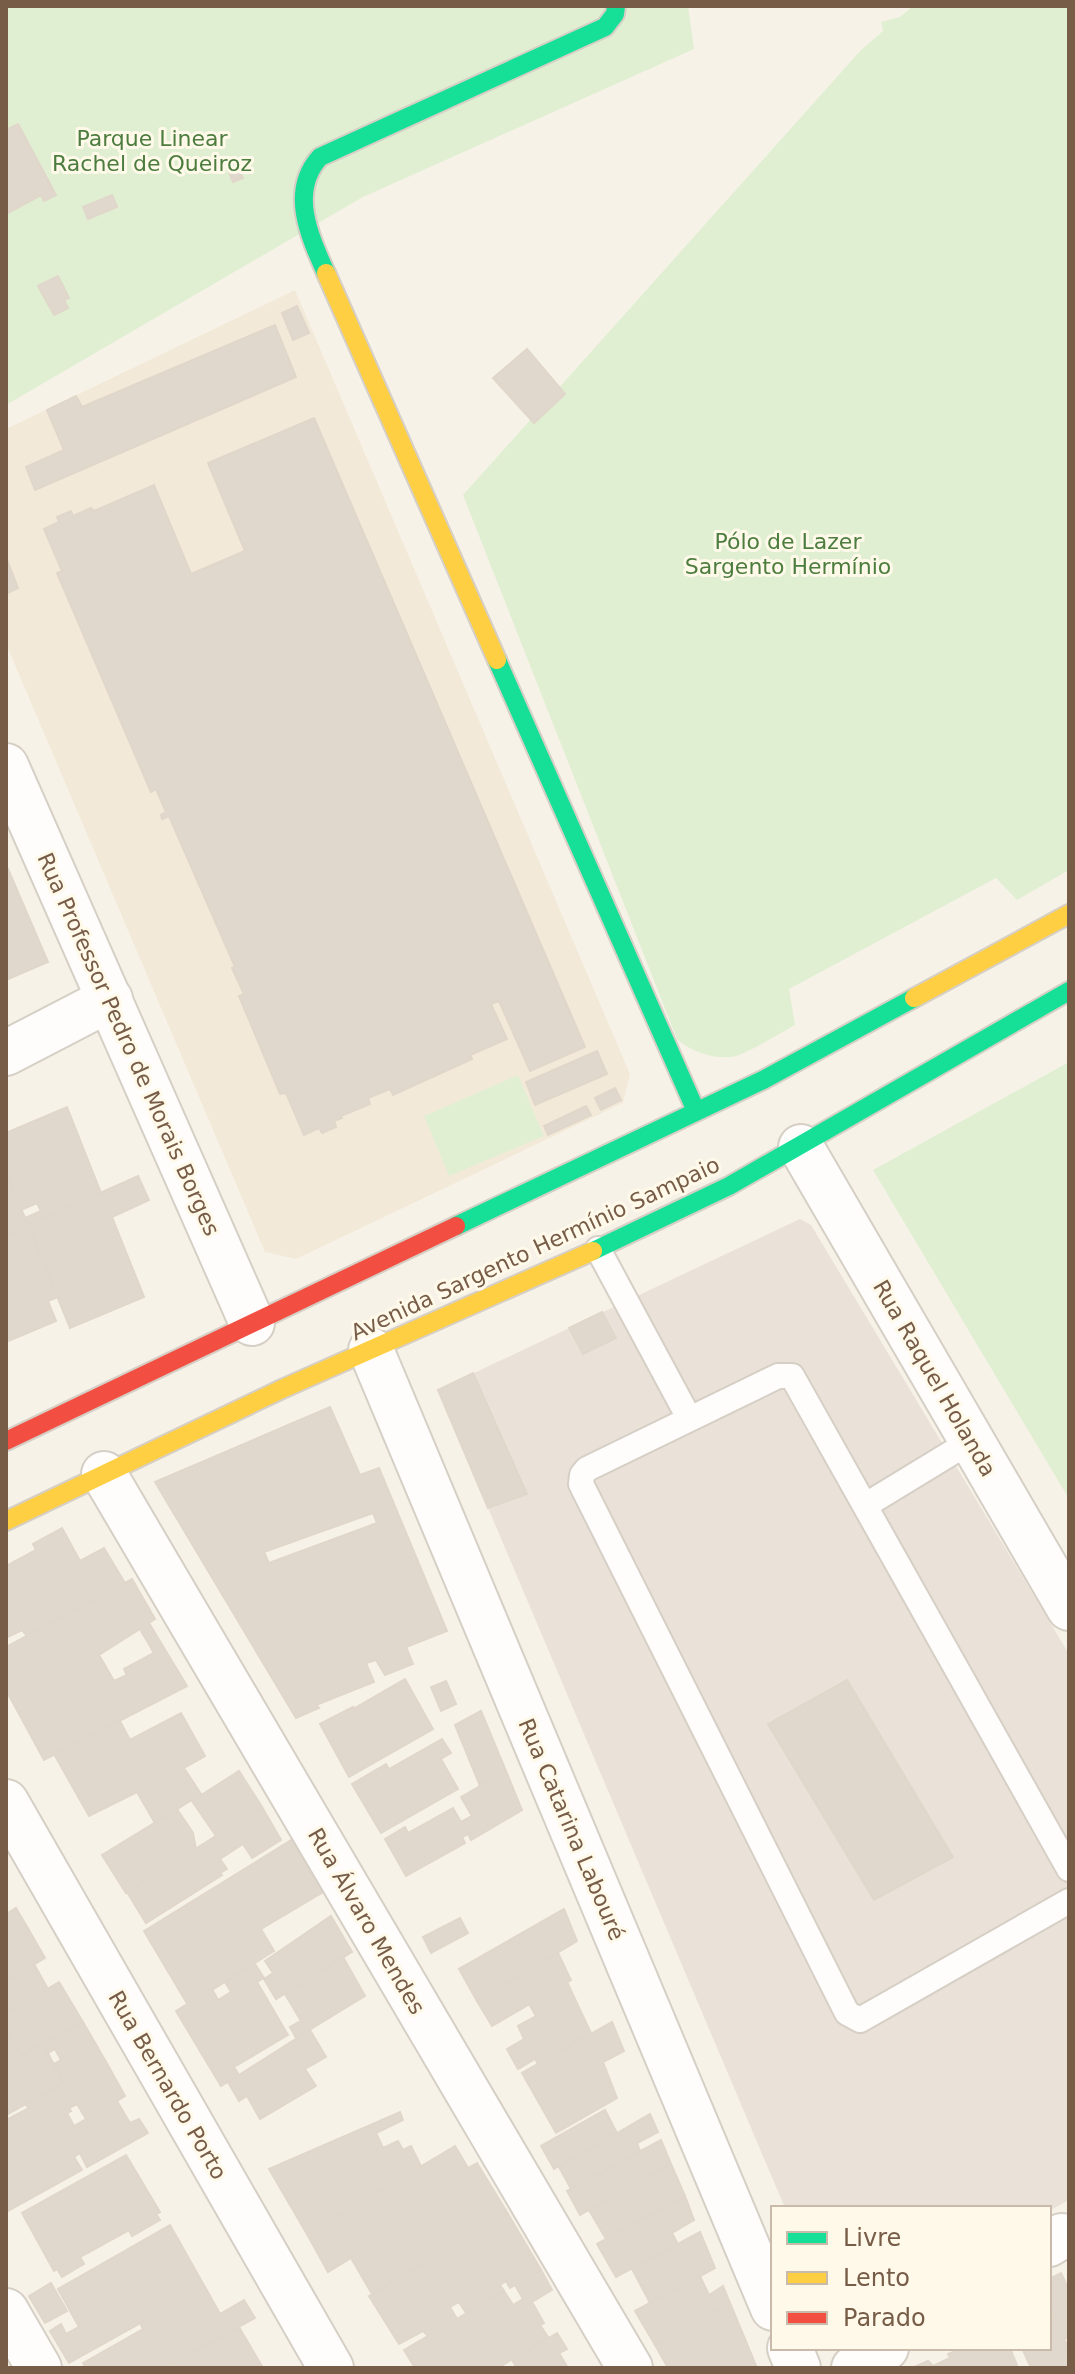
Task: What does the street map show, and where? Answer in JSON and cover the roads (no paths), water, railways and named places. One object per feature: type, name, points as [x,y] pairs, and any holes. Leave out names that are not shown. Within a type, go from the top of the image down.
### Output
[{"type":"main road","points":[[616,6],[615,14],[605,27],[320,157],[307,168],[300,187],[315,249],[696,1111]]},
{"type":"main road","points":[[6,1441],[763,1080],[1069,914]]},
{"type":"main road","name":"Avenida Sargento Hermínio Sampaio","points":[[6,1521],[282,1389],[598,1249],[729,1186],[1069,991]]},
{"type":"street","name":"Rua Professor Pedro de Morais Borges","points":[[6,766],[252,1323]]},
{"type":"street","points":[[6,1053],[110,999]]},
{"type":"street","name":"Rua Raquel Holanda","points":[[801,1147],[1069,1608]]},
{"type":"street","name":"Rua Catarina Labouré","points":[[371,1350],[771,2303]]},
{"type":"street","name":"Rua Álvaro Mendes","points":[[104,1474],[630,2368]]},
{"type":"street","name":"Rua Bernardo Porto","points":[[6,1802],[331,2368]]},
{"type":"street","points":[[6,2311],[39,2368]]},
{"type":"street","points":[[854,2368],[883,2350]]},
{"type":"lane","points":[[598,1249],[689,1418]]},
{"type":"lane","points":[[1069,1869],[792,1376],[778,1376],[587,1469],[582,1475],[581,1484],[847,2013],[860,2020],[1069,1901]]},
{"type":"lane","points":[[866,1505],[971,1441]]},
{"type":"park label","name":"Parque Linear Rachel de Queiroz","points":[[152,150]]},
{"type":"park label","name":"Pólo de Lazer Sargento Hermínio","points":[[788,554]]}]
